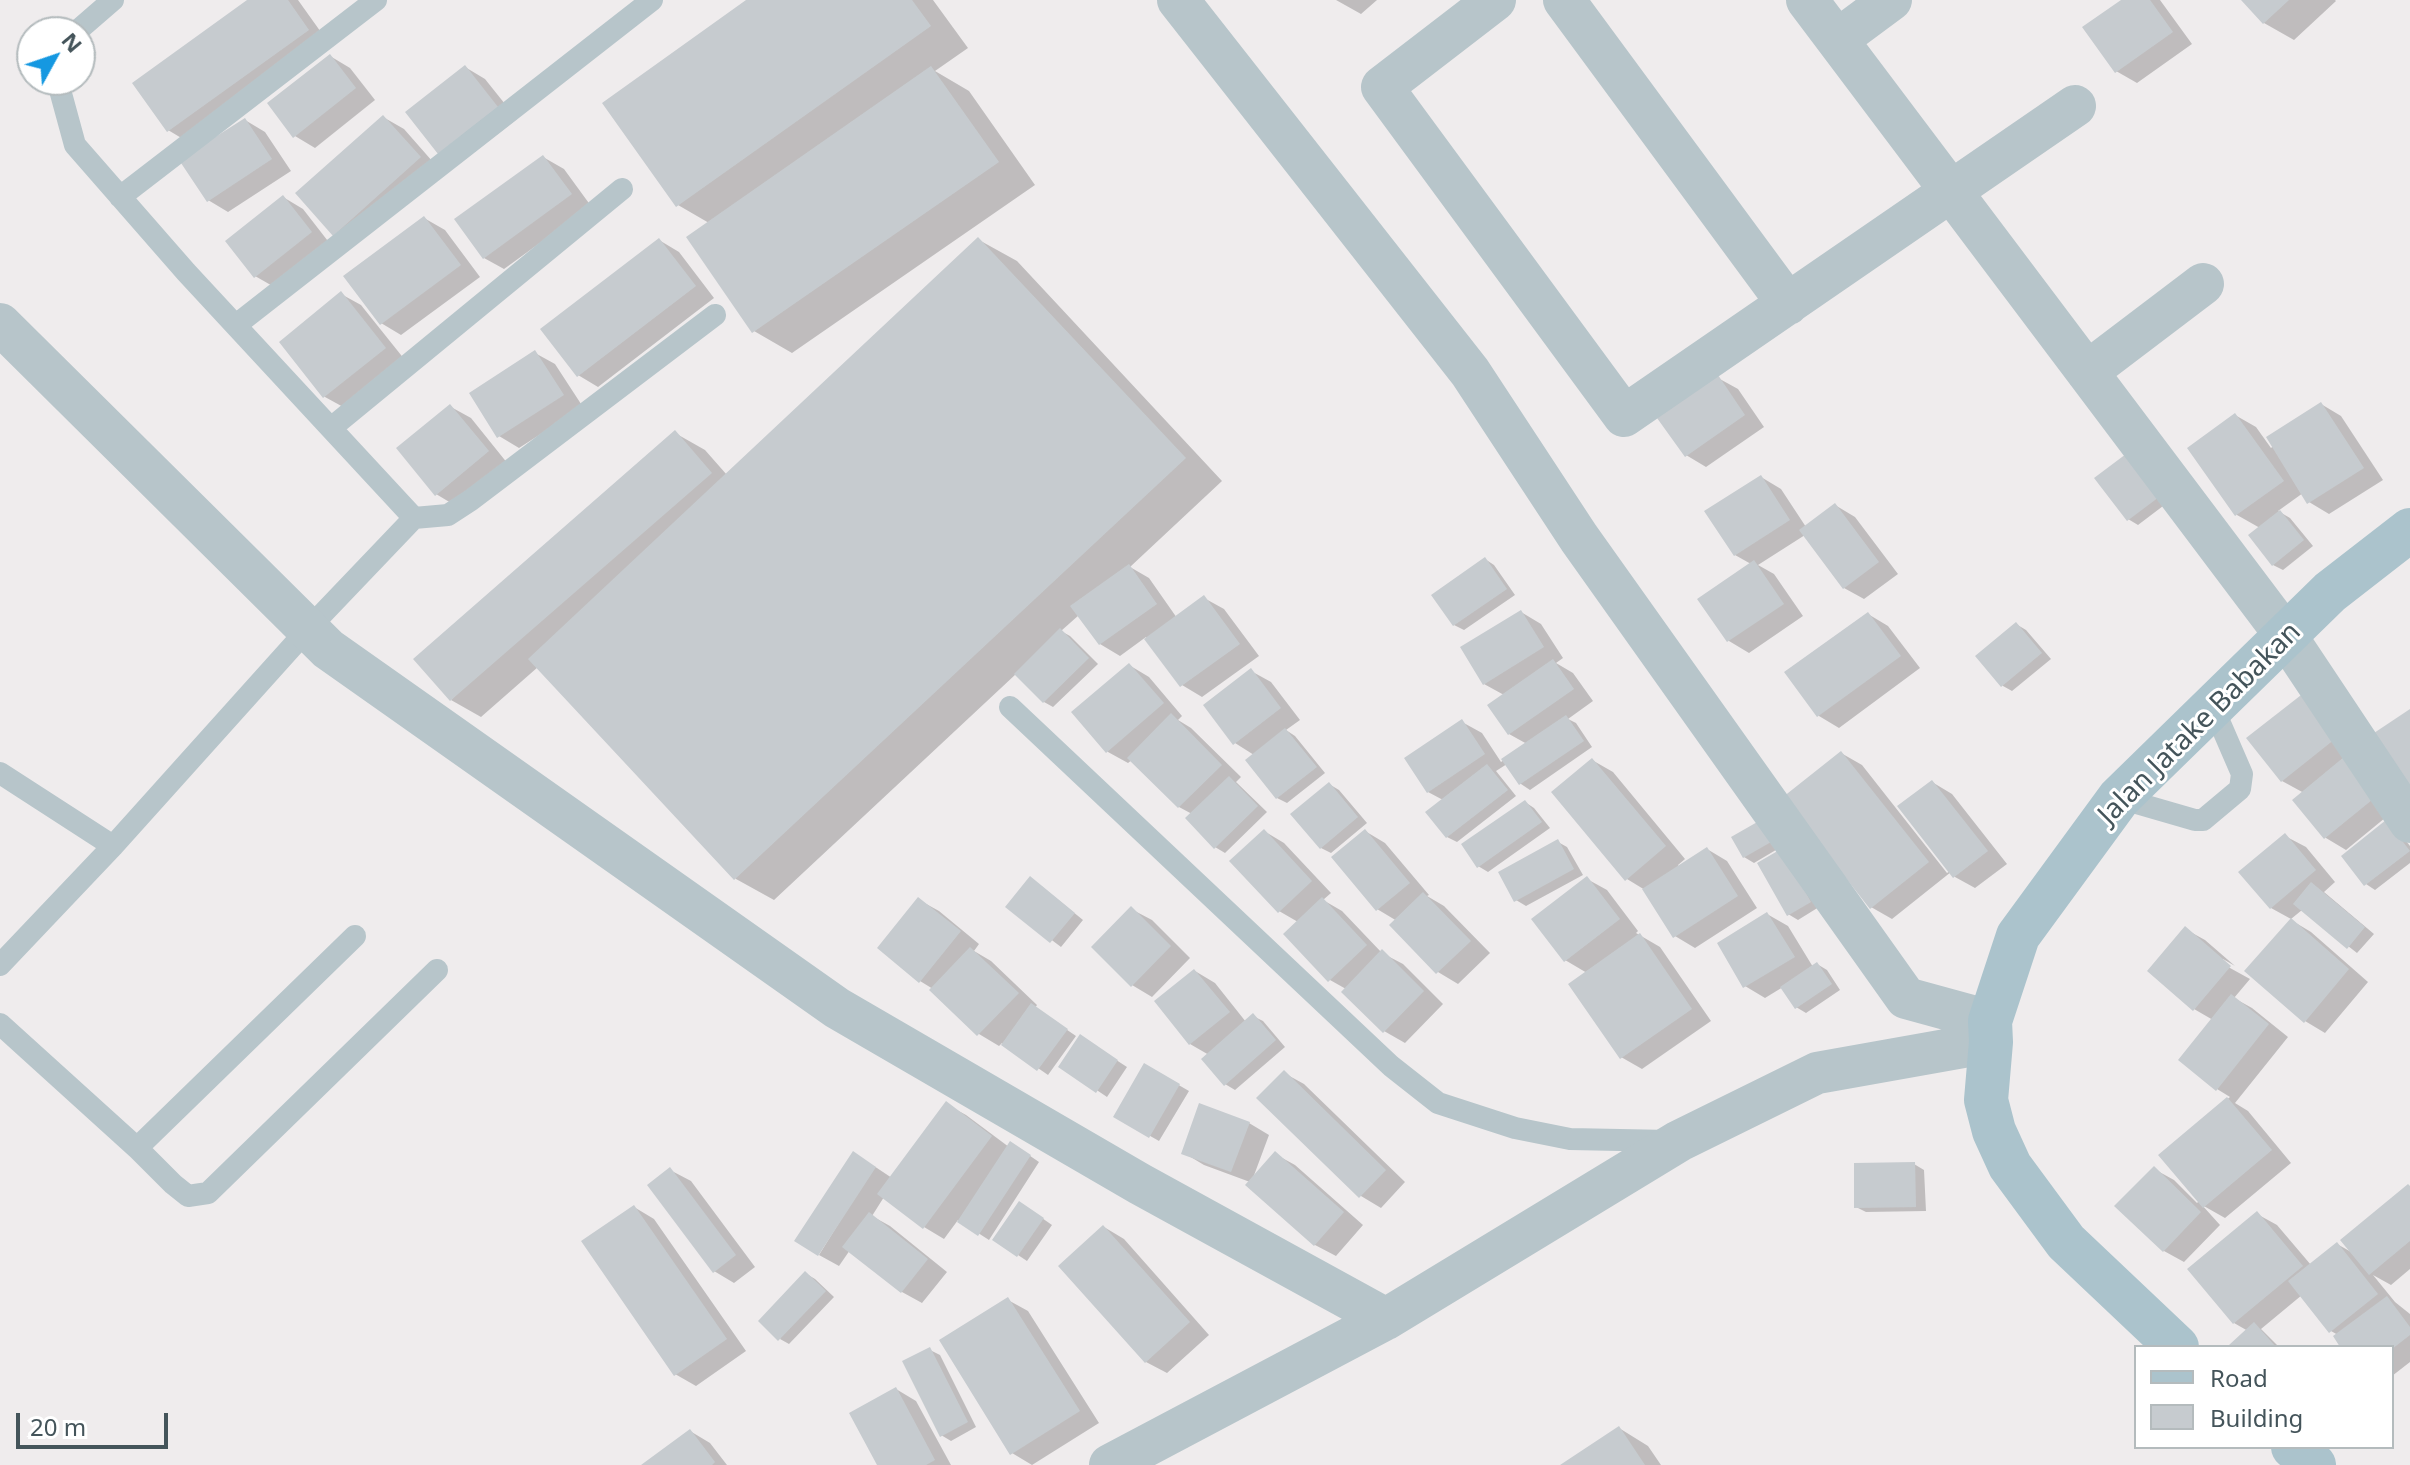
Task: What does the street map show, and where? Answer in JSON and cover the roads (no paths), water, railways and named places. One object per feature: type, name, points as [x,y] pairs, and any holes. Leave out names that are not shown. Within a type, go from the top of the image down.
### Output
[{"type":"main road","name":"Jalan Jatake Babakan","points":[[2175,1345],[2066,1242],[2010,1166],[1994,1131],[1986,1100],[1990,1032],[2018,936],[2119,798],[2330,592],[2410,530]]},
{"type":"main road","points":[[2295,1449],[2314,1465]]},
{"type":"street","points":[[1178,0],[1470,372],[1579,538],[1906,998],[1990,1032]]},
{"type":"street","points":[[1495,0],[1382,87],[1624,416],[2075,106]]},
{"type":"street","points":[[1564,0],[1788,304]]},
{"type":"street","points":[[1807,0],[2286,636],[2410,822]]},
{"type":"street","points":[[1837,40],[1891,0]]},
{"type":"street","points":[[2087,372],[2203,284]]},
{"type":"street","points":[[0,324],[328,649],[837,1008],[1140,1184],[1386,1319]]},
{"type":"street","points":[[1110,1465],[1386,1319],[1679,1141],[1817,1073],[1990,1032]]},
{"type":"lane","points":[[94,16],[113,0]]},
{"type":"lane","points":[[120,197],[376,0]]},
{"type":"lane","points":[[236,325],[652,0]]},
{"type":"lane","points":[[62,96],[75,145],[414,518]]},
{"type":"lane","points":[[331,428],[622,189]]},
{"type":"lane","points":[[0,965],[414,518],[448,515],[471,500],[715,315]]},
{"type":"lane","points":[[1010,707],[1391,1066],[1438,1103],[1515,1128],[1570,1139],[1679,1141]]},
{"type":"lane","points":[[2119,798],[2203,820],[2240,789],[2242,774],[2213,707]]},
{"type":"lane","points":[[0,773],[113,846]]},
{"type":"lane","points":[[137,1148],[355,936]]},
{"type":"lane","points":[[0,1024],[188,1196],[208,1193],[437,970]]}]
